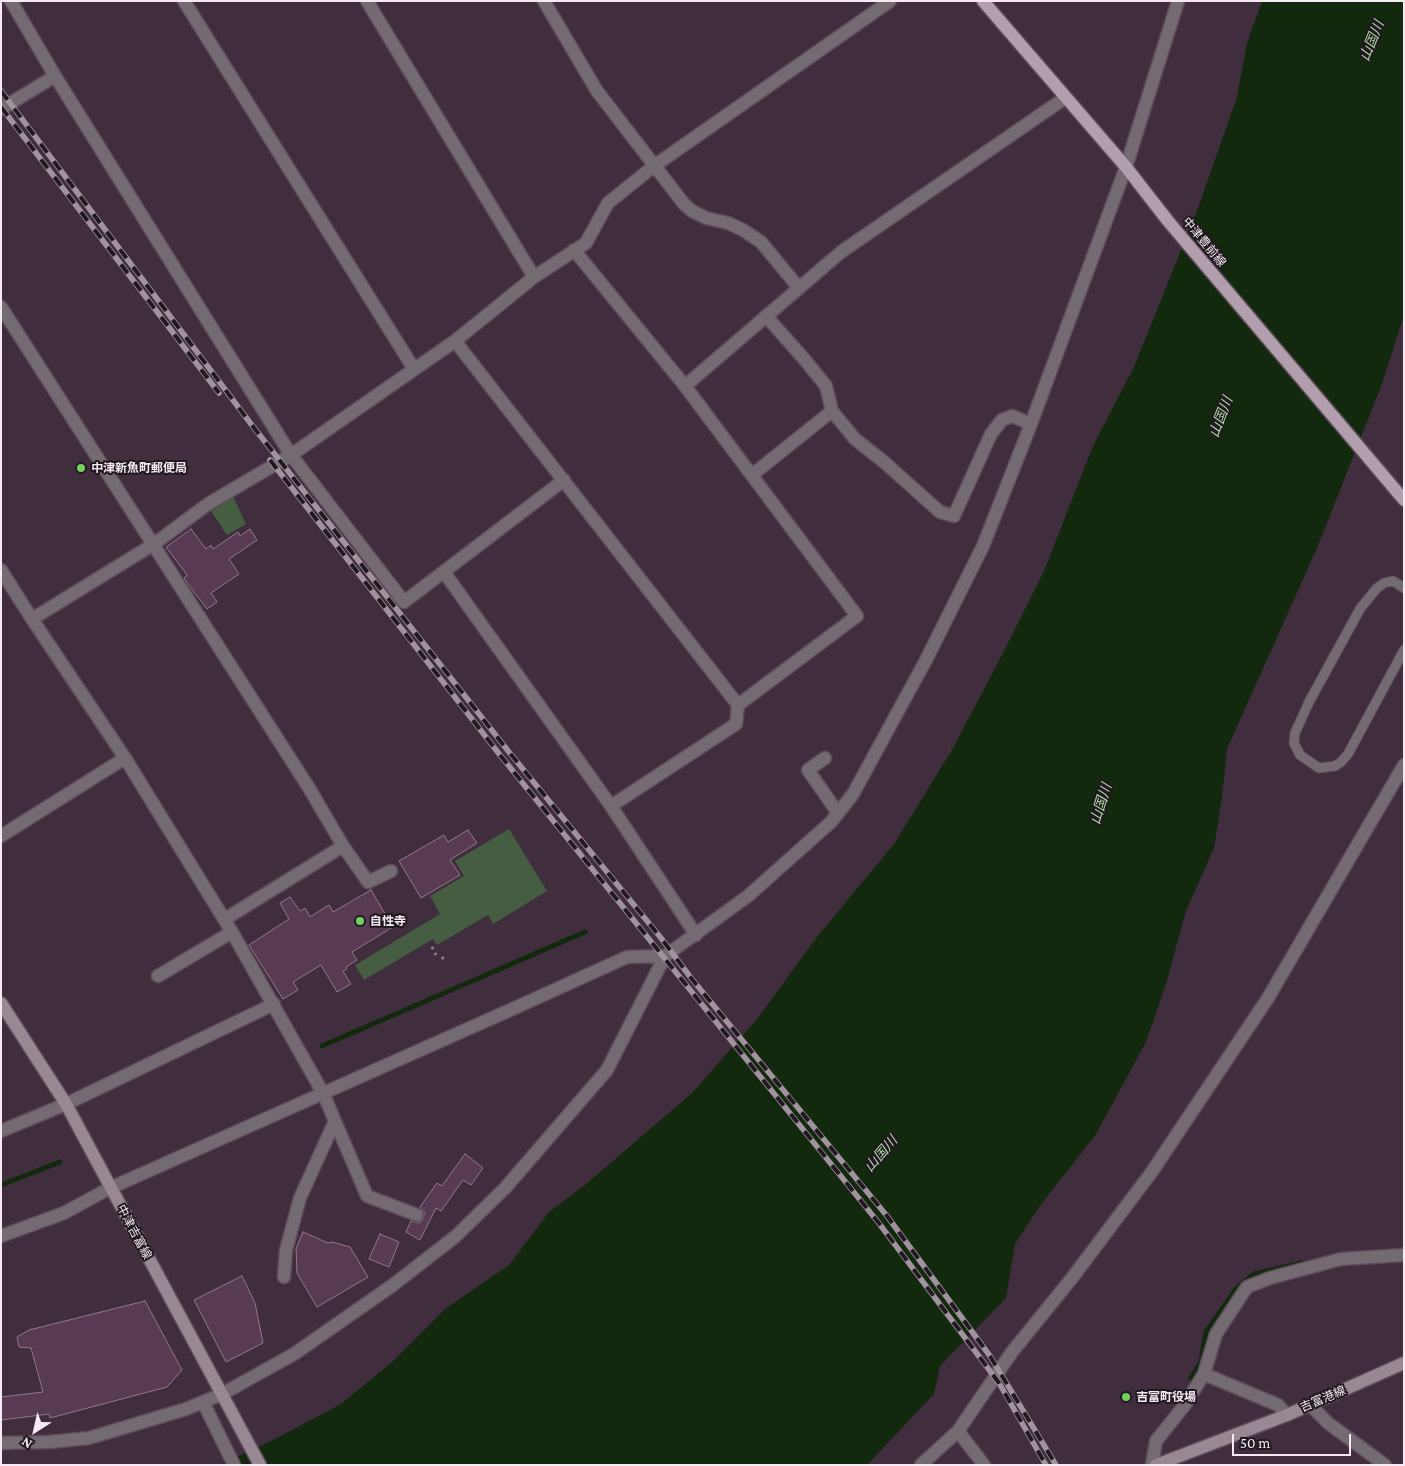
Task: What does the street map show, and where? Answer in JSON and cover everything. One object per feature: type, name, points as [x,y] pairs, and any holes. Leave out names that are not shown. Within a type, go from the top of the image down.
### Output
[{"type":"main road","name":"中津豊前線","points":[[983,1],[1126,167],[1168,221],[1404,500]]},
{"type":"main road","name":"中津吉富線","points":[[1,1003],[66,1104],[260,1465]]},
{"type":"main road","name":"吉富港線","points":[[1156,1465],[1287,1415],[1404,1363]]},
{"type":"street","points":[[11,1],[55,76],[291,455],[404,602],[564,480]]},
{"type":"street","points":[[184,1],[414,369]]},
{"type":"street","points":[[367,1],[534,277]]},
{"type":"street","points":[[544,1],[597,91],[684,204],[692,211],[706,218],[728,223],[761,242],[799,288]]},
{"type":"street","points":[[32,619],[154,544],[208,504],[291,455],[455,341],[534,277],[586,243],[608,203],[654,166],[890,1]]},
{"type":"street","points":[[1,1443],[49,1442],[90,1438],[186,1409],[222,1394],[294,1354],[393,1285],[456,1236],[506,1187],[607,1070],[665,956],[748,896],[831,822],[853,794],[926,660],[983,546],[1031,424],[1126,167],[1178,1]]},
{"type":"street","points":[[1,110],[55,76]]},
{"type":"street","points":[[685,386],[841,252],[1065,98]]},
{"type":"street","points":[[574,250],[685,386],[857,616],[738,705]]},
{"type":"street","points":[[1,307],[309,788],[343,846],[368,882],[391,871]]},
{"type":"street","points":[[766,316],[826,386],[832,411],[855,439],[940,512],[954,516],[991,434],[1002,420],[1012,416],[1031,424]]},
{"type":"street","points":[[455,341],[738,705],[736,724],[611,806]]},
{"type":"street","points":[[752,475],[832,411]]},
{"type":"street","points":[[1,570],[125,758],[225,920],[324,1093],[367,1196],[417,1215]]},
{"type":"street","points":[[444,572],[611,806],[696,935]]},
{"type":"street","points":[[1,836],[125,758]]},
{"type":"street","points":[[824,758],[808,770],[838,813]]},
{"type":"street","points":[[921,1465],[958,1432],[1012,1352],[1072,1278],[1151,1173],[1242,1038],[1291,960],[1404,765]]},
{"type":"street","points":[[225,920],[343,846]]},
{"type":"street","points":[[158,976],[232,932]]},
{"type":"street","points":[[1,1236],[64,1212],[110,1188],[627,957],[665,956]]},
{"type":"street","points":[[1,1131],[66,1104],[274,1004]]},
{"type":"street","points":[[284,1278],[286,1250],[300,1198],[335,1121]]},
{"type":"street","points":[[1152,1465],[1156,1441],[1184,1406],[1204,1374],[1216,1334],[1247,1287],[1270,1278],[1341,1259],[1404,1255]]},
{"type":"street","points":[[1204,1374],[1278,1405],[1287,1415]]},
{"type":"street","points":[[203,1402],[234,1465]]},
{"type":"street","points":[[1310,1405],[1328,1423],[1385,1465]]},
{"type":"street","points":[[958,1432],[984,1465]]},
{"type":"lane","points":[[1404,588],[1393,581],[1384,583],[1376,589],[1360,609],[1309,702],[1295,734],[1294,743],[1300,755],[1319,768],[1335,766],[1341,762],[1348,754],[1404,650]]},
{"type":"path","points":[[432,947],[436,955]]},
{"type":"path","points":[[442,957],[445,961]]},
{"type":"shaded area","points":[[233,496],[246,524],[227,535],[211,511]]},
{"type":"shaded area","points":[[509,829],[547,891],[493,924],[488,915],[437,945],[433,939],[364,980],[355,965],[440,914],[430,896],[464,876],[455,861]]},
{"type":"water","name":"山国川","points":[[1262,1],[1404,1],[1404,315],[1382,384],[1317,548],[1227,749],[1214,848],[1186,911],[1166,984],[1146,1042],[1096,1134],[1039,1207],[1015,1244],[1006,1298],[940,1366],[934,1394],[867,1465],[220,1465],[279,1437],[341,1404],[392,1362],[445,1309],[509,1265],[549,1212],[585,1185],[692,1093],[757,1019],[817,937],[894,844],[952,750],[1003,653],[1044,571],[1093,446],[1134,367],[1198,208],[1237,97],[1247,43]]},
{"type":"building","points":[[191,529],[206,549],[211,545],[213,549],[238,532],[240,536],[250,529],[257,540],[229,559],[239,574],[211,593],[217,602],[207,609],[185,580],[184,578],[187,575],[166,547]]},
{"type":"building","points":[[468,830],[477,843],[450,860],[460,875],[421,898],[399,861],[444,835],[448,842]]},
{"type":"building","points":[[371,890],[393,927],[352,952],[357,960],[343,971],[351,984],[337,992],[321,965],[293,982],[298,990],[283,999],[249,945],[289,919],[280,903],[290,897],[300,911],[305,908],[310,917],[329,905],[333,912]]},
{"type":"building","points":[[465,1154],[483,1168],[471,1185],[463,1180],[441,1211],[436,1208],[420,1240],[406,1232],[411,1221],[418,1223],[422,1221],[425,1213],[420,1207],[437,1183],[442,1186]]},
{"type":"building","points":[[303,1232],[328,1243],[332,1242],[350,1247],[368,1277],[317,1307],[297,1273],[296,1249]]},
{"type":"building","points":[[380,1234],[399,1242],[389,1267],[369,1259]]},
{"type":"building","points":[[242,1276],[255,1303],[263,1343],[226,1362],[194,1300]]},
{"type":"building","points":[[145,1301],[182,1370],[167,1387],[50,1418],[49,1414],[1,1420],[1,1397],[43,1392],[31,1348],[19,1347],[17,1337],[29,1330]]},
{"type":"waterway","points":[[322,1046],[585,932]]},
{"type":"waterway","points":[[1,1185],[60,1162]]},
{"type":"waterway","points":[[1191,1378],[1201,1362],[1206,1332],[1236,1289],[1254,1274],[1302,1263]]},
{"type":"railway","points":[[1,91],[251,424],[509,752],[661,938],[691,978],[887,1216],[990,1356],[1056,1465]]},
{"type":"railway","points":[[1,107],[219,393]]},
{"type":"railway","points":[[270,460],[500,755],[878,1222],[999,1383],[1046,1465]]},
{"type":"place","name":"中津新魚町郵便局","points":[[81,468]]},
{"type":"place","name":"自性寺","points":[[360,921]]},
{"type":"place","name":"吉富町役場","points":[[1126,1397]]}]
